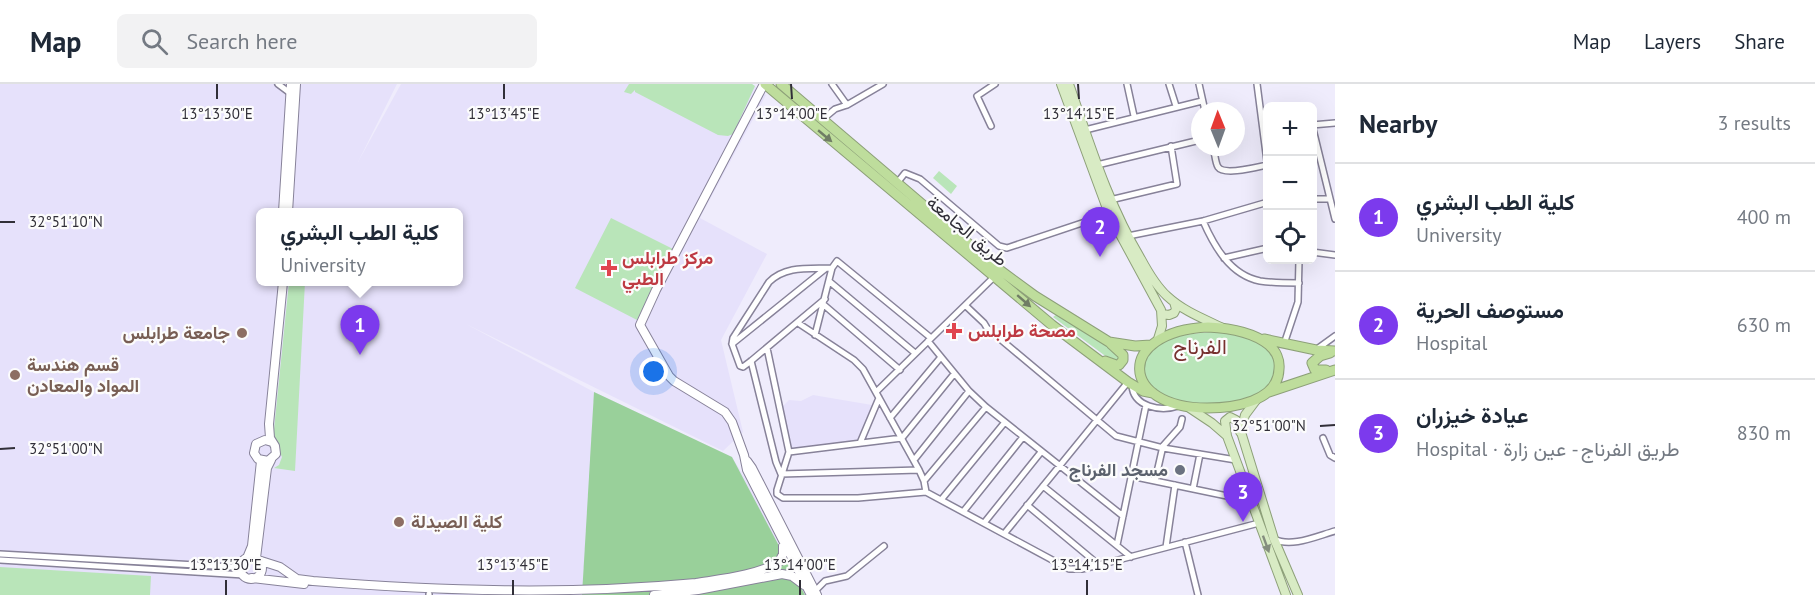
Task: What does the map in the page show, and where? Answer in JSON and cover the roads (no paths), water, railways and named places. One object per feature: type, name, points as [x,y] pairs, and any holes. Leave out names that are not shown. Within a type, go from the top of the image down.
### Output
[{"type":"highway","name":"طريق الجامعة","points":[[764,84],[1052,325],[1130,384],[1153,393]]},
{"type":"highway","name":"طريق الجامعة","points":[[781,84],[1006,274],[1043,301],[1109,342],[1135,346],[1154,342]]},
{"type":"highway","points":[[1335,351],[1284,344],[1226,329],[1196,328],[1173,333],[1154,342],[1140,358],[1140,367],[1143,382],[1153,393],[1184,406],[1219,408],[1257,399],[1267,393],[1335,370]]},
{"type":"highway","points":[[1250,336],[1269,345],[1276,352],[1279,360],[1277,382],[1267,393]]},
{"type":"highway","points":[[1091,354],[1110,364],[1119,365],[1123,360],[1123,355],[1109,342]]},
{"type":"highway","points":[[1335,351],[1316,358],[1312,365],[1315,370],[1335,370]]},
{"type":"main road","points":[[1061,84],[1109,214],[1162,314],[1162,326],[1154,342]]},
{"type":"main road","points":[[1069,84],[1110,200],[1156,284],[1174,302],[1226,329]]},
{"type":"main road","points":[[1162,314],[1174,313],[1176,309],[1174,302]]},
{"type":"main road","points":[[1241,432],[1245,415],[1257,399]]},
{"type":"main road","points":[[1184,406],[1212,423],[1227,436]]},
{"type":"main road","points":[[1285,595],[1227,436],[1225,421],[1230,417],[1236,420],[1241,432],[1274,539],[1298,595]]},
{"type":"street","points":[[278,84],[291,88],[283,208]]},
{"type":"street","points":[[288,208],[296,84]]},
{"type":"street","points":[[764,84],[656,290],[640,326],[663,367],[674,381],[725,412],[732,422],[747,462],[814,594]]},
{"type":"street","points":[[832,84],[847,105]]},
{"type":"street","points":[[823,118],[835,109],[847,105],[883,84]]},
{"type":"street","points":[[990,126],[977,96],[996,84]]},
{"type":"street","points":[[1127,84],[1134,116]]},
{"type":"street","points":[[1169,84],[1176,106]]},
{"type":"street","points":[[1085,130],[1134,116],[1202,101],[1199,84]]},
{"type":"street","points":[[1257,84],[1263,118]]},
{"type":"street","points":[[1317,125],[1335,123]]},
{"type":"street","points":[[1097,165],[1159,152],[1171,146],[1191,142]]},
{"type":"street","points":[[1110,200],[1177,184],[1171,146]]},
{"type":"street","points":[[1317,147],[1335,219]]},
{"type":"street","points":[[1215,156],[1218,166],[1222,170],[1263,167]]},
{"type":"street","points":[[897,183],[905,173],[920,179],[999,246],[1007,248],[1109,214]]},
{"type":"street","points":[[1317,199],[1329,199]]},
{"type":"street","points":[[1128,236],[1203,220],[1263,203]]},
{"type":"street","points":[[1203,220],[1213,243],[1224,258],[1241,273],[1257,280],[1299,283]]},
{"type":"street","points":[[1224,258],[1263,249]]},
{"type":"street","points":[[1317,253],[1335,255]]},
{"type":"street","points":[[815,335],[832,268],[835,262],[840,261],[930,340],[954,374],[986,407],[1123,516]]},
{"type":"street","points":[[1284,344],[1298,302],[1299,264]]},
{"type":"street","points":[[824,302],[744,367],[740,366],[732,344],[733,338],[774,276],[791,269],[832,268]]},
{"type":"street","points":[[732,344],[825,269]]},
{"type":"street","points":[[860,443],[878,395],[915,353],[995,276]]},
{"type":"street","points":[[830,282],[915,353]]},
{"type":"street","points":[[262,440],[281,286]]},
{"type":"street","points":[[252,578],[258,576],[262,571],[262,565],[257,559],[267,468],[276,451],[269,434],[269,424],[282,286]]},
{"type":"street","points":[[824,302],[900,370]]},
{"type":"street","points":[[966,306],[987,328],[1116,436],[1163,448],[1237,460]]},
{"type":"street","points":[[798,323],[859,364],[914,460],[924,481],[926,492]]},
{"type":"street","points":[[1316,350],[1335,336]]},
{"type":"street","points":[[767,348],[789,452],[777,494],[783,498],[858,498],[926,492],[1069,569],[1099,566],[1258,523]]},
{"type":"street","points":[[890,418],[941,357]]},
{"type":"street","points":[[751,361],[781,474]]},
{"type":"street","points":[[789,452],[902,438],[954,374]]},
{"type":"street","points":[[1004,534],[1130,384],[1136,398],[1146,405],[1165,408],[1184,406]]},
{"type":"street","points":[[914,460],[969,391]]},
{"type":"street","points":[[1118,544],[1146,405]]},
{"type":"street","points":[[924,481],[986,407]]},
{"type":"street","points":[[1155,481],[1165,443],[1180,427],[1182,419]]},
{"type":"street","points":[[941,500],[1005,422]]},
{"type":"street","points":[[963,512],[1023,437]]},
{"type":"street","points":[[1323,438],[1330,455],[1335,458]]},
{"type":"street","points":[[271,460],[261,461],[255,456],[254,450],[256,444],[262,440],[272,442]]},
{"type":"street","points":[[984,523],[1041,452]]},
{"type":"street","points":[[1193,489],[1200,454]]},
{"type":"street","points":[[244,575],[241,566],[252,546],[261,461]]},
{"type":"street","points":[[747,462],[747,470],[806,587]]},
{"type":"street","points":[[781,474],[919,470]]},
{"type":"street","points":[[1131,476],[1251,501]]},
{"type":"street","points":[[1166,547],[1175,485]]},
{"type":"street","points":[[1043,486],[1118,544],[1131,557]]},
{"type":"street","points":[[1027,505],[1099,566]]},
{"type":"street","points":[[1274,539],[1291,542],[1335,531]]},
{"type":"street","points":[[759,574],[782,558],[783,549],[780,536]]},
{"type":"street","points":[[1185,542],[1198,595]]},
{"type":"street","points":[[1281,556],[1291,542]]},
{"type":"street","points":[[814,594],[825,581],[847,576],[884,546]]},
{"type":"street","points":[[0,554],[232,567],[245,560],[257,559],[282,568],[297,579],[313,581],[434,590],[578,595],[670,587],[759,574],[787,574],[798,579],[814,594]]},
{"type":"street","points":[[0,560],[244,575],[252,578],[328,586],[447,595]]},
{"type":"street","points":[[262,579],[282,568]]},
{"type":"street","points":[[654,595],[698,590],[744,577]]},
{"type":"place","name":"مستوصف الحرية","points":[[1100,257]]},
{"type":"place","name":"مركز طرابلس الطبي","points":[[609,268]]},
{"type":"place","name":"مصحة طرابلس","points":[[954,331]]},
{"type":"place","name":"جامعة طرابلس","points":[[242,333]]},
{"type":"place","name":"كلية الطب البشري","points":[[360,355]]},
{"type":"place","name":"قسم هندسة المواد والمعادن","points":[[15,375]]},
{"type":"place","name":"مسجد الفرناج","points":[[1180,470]]},
{"type":"place","name":"كلية الصيدلة","points":[[399,522]]},
{"type":"place","name":"عيادة خيزران","points":[[1243,522]]},
{"type":"district","name":"الفرناج","points":[[1200,347]]}]
